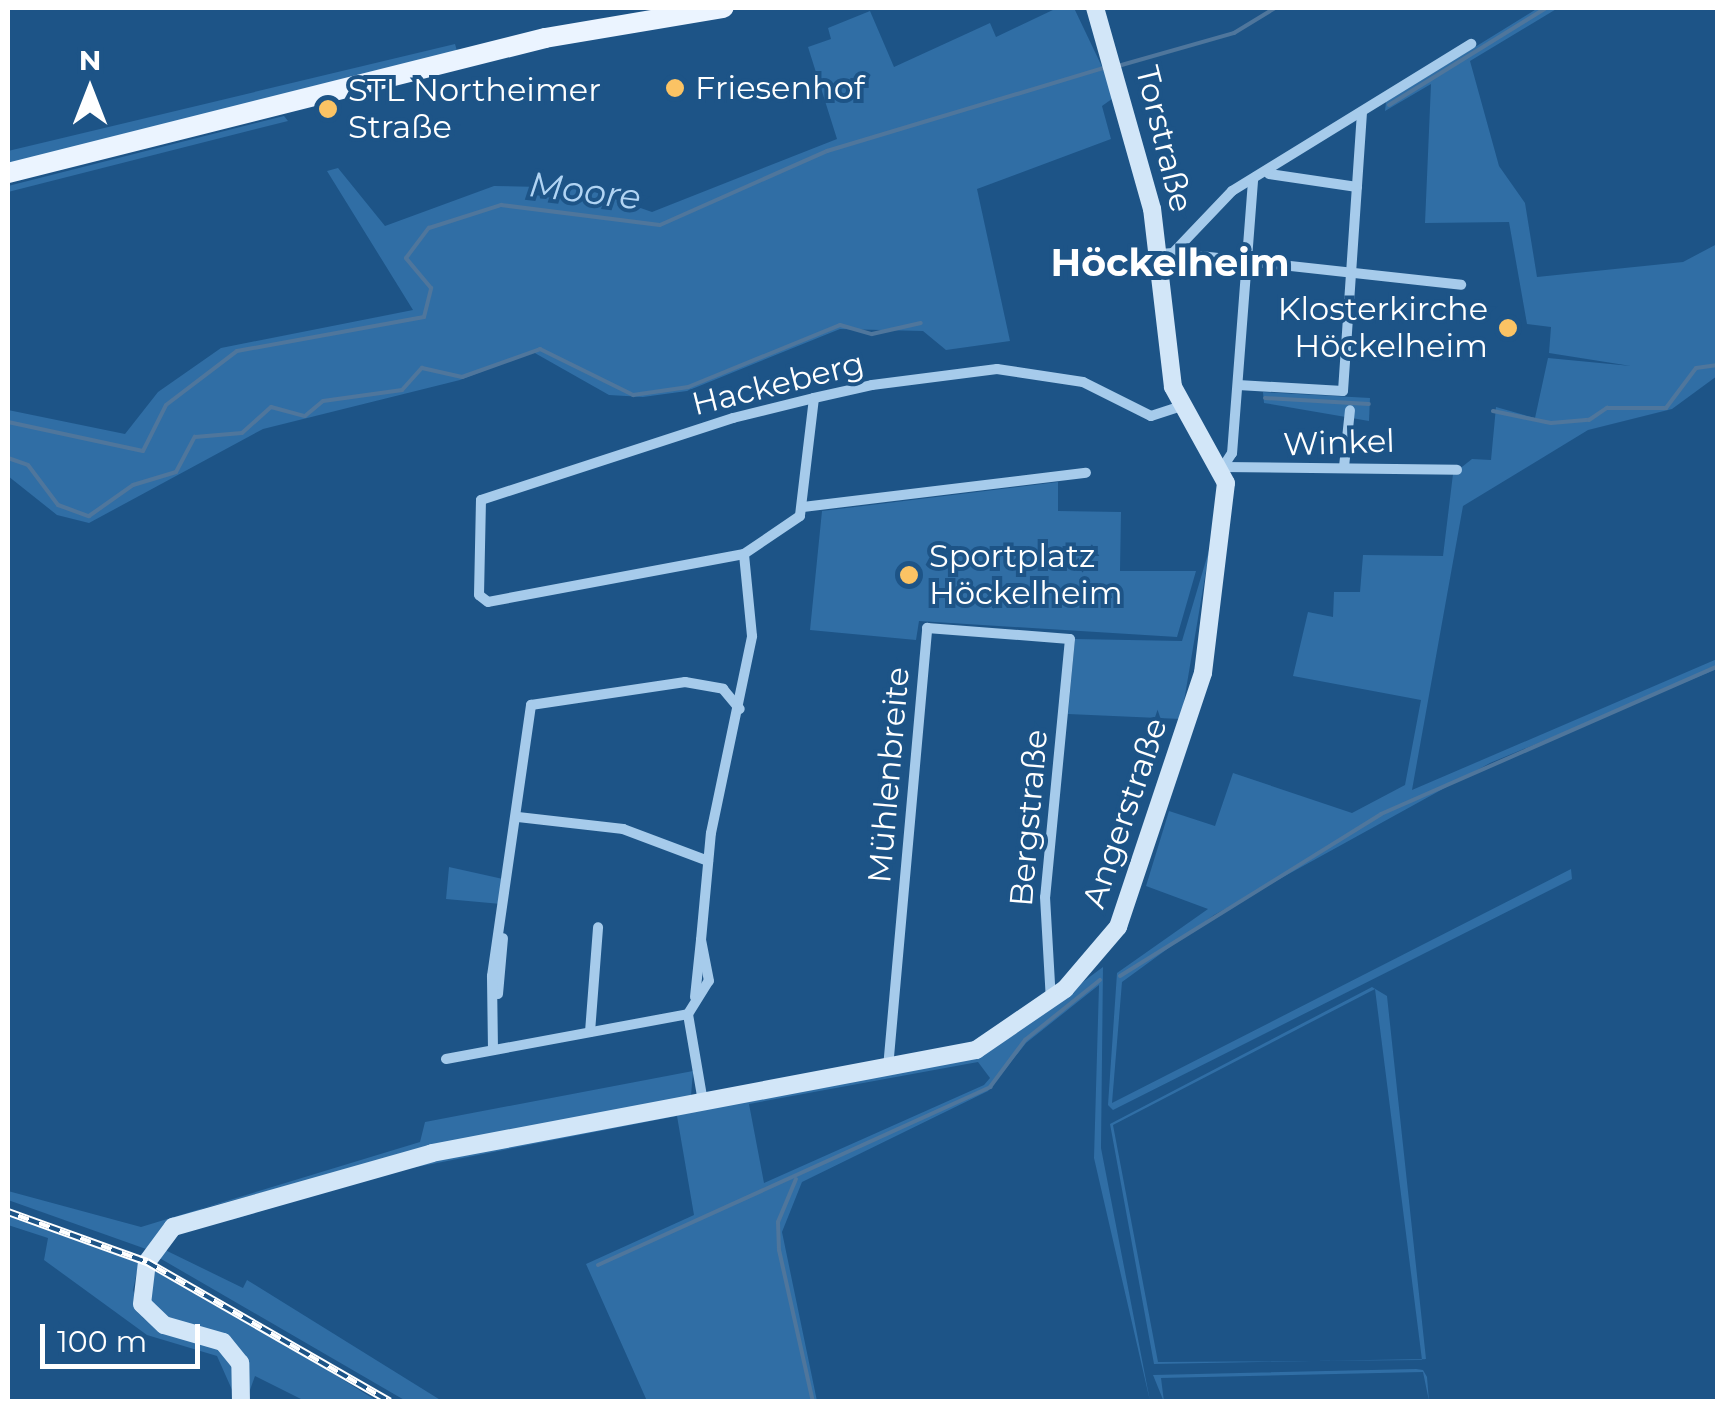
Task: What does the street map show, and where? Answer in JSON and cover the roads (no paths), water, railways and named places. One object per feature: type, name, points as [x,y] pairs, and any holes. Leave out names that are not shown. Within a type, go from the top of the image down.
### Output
[{"type":"main road","points":[[8,173],[545,38],[724,8]]},
{"type":"street","name":"Torstraße","points":[[1095,8],[1116,64],[1167,254],[1182,406]]},
{"type":"street","points":[[1167,254],[1209,208],[1470,44]]},
{"type":"street","points":[[1238,385],[1343,391],[1362,113]]},
{"type":"street","points":[[1268,174],[1358,187]]},
{"type":"street","points":[[1224,467],[1238,385],[1253,181]]},
{"type":"street","points":[[1167,254],[1247,266],[1461,284]]},
{"type":"street","name":"Hackeberg","points":[[744,554],[488,602],[479,595],[481,500],[814,398],[1020,369],[1083,382],[1144,414],[1182,406]]},
{"type":"street","points":[[803,507],[814,398]]},
{"type":"street","points":[[1182,406],[1224,467]]},
{"type":"street","points":[[1344,467],[1350,410]]},
{"type":"street","name":"Winkel","points":[[1224,467],[1457,470]]},
{"type":"street","name":"Angerstraße","points":[[241,1402],[240,1363],[223,1342],[164,1325],[142,1304],[147,1262],[173,1227],[378,1166],[976,1050],[1051,1000],[1104,950],[1147,856],[1203,673],[1224,467]]},
{"type":"street","points":[[703,1102],[688,1014],[695,997],[709,981],[702,940],[708,861],[746,677],[744,554],[803,507],[1086,473]]},
{"type":"street","name":"Mühlenbreite","points":[[888,1069],[928,628],[1070,638]]},
{"type":"street","name":"Bergstraße","points":[[1051,1000],[1045,897],[1070,638]]},
{"type":"street","points":[[492,1050],[498,994],[492,976],[503,938],[531,704],[685,682],[722,689],[746,677]]},
{"type":"street","points":[[722,689],[740,709]]},
{"type":"street","points":[[518,818],[688,848],[708,861]]},
{"type":"street","points":[[688,848],[712,833]]},
{"type":"street","points":[[590,1032],[598,927]]},
{"type":"street","points":[[446,1059],[688,1014]]},
{"type":"waterway","name":"Moore","points":[[1118,66],[1234,33],[1275,8]]},
{"type":"waterway","points":[[1389,105],[1546,8]]},
{"type":"waterway","name":"Moore","points":[[8,422],[143,451],[166,405],[237,351],[424,317],[431,288],[406,258],[429,228],[501,205],[660,225],[827,151],[1104,68]]},
{"type":"waterway","points":[[8,458],[28,465],[58,505],[89,516],[133,485],[176,472],[195,437],[242,433],[271,407],[305,416],[323,401],[402,390],[422,368],[462,377],[540,349],[633,395],[688,387],[840,325],[872,334],[921,323]]},
{"type":"waterway","points":[[1493,411],[1551,423],[1589,420],[1607,408],[1666,408],[1696,368],[1718,365]]},
{"type":"waterway","points":[[1265,398],[1369,404]]},
{"type":"waterway","points":[[1120,976],[1381,814],[1718,666]]},
{"type":"waterway","points":[[598,1265],[990,1087],[1025,1040],[1100,980]]},
{"type":"waterway","points":[[796,1179],[778,1222],[779,1250],[813,1402]]},
{"type":"railway","points":[[8,1212],[147,1262],[390,1402]]},
{"type":"place","name":"Friesenhof","points":[[675,88]]},
{"type":"place","name":"STL Northeimer Straße","points":[[328,109]]},
{"type":"place","name":"Klosterkirche Höckelheim","points":[[1508,328]]},
{"type":"place","name":"Sportplatz Höckelheim","points":[[909,575]]},
{"type":"district","name":"Höckelheim","points":[[1170,263]]}]
